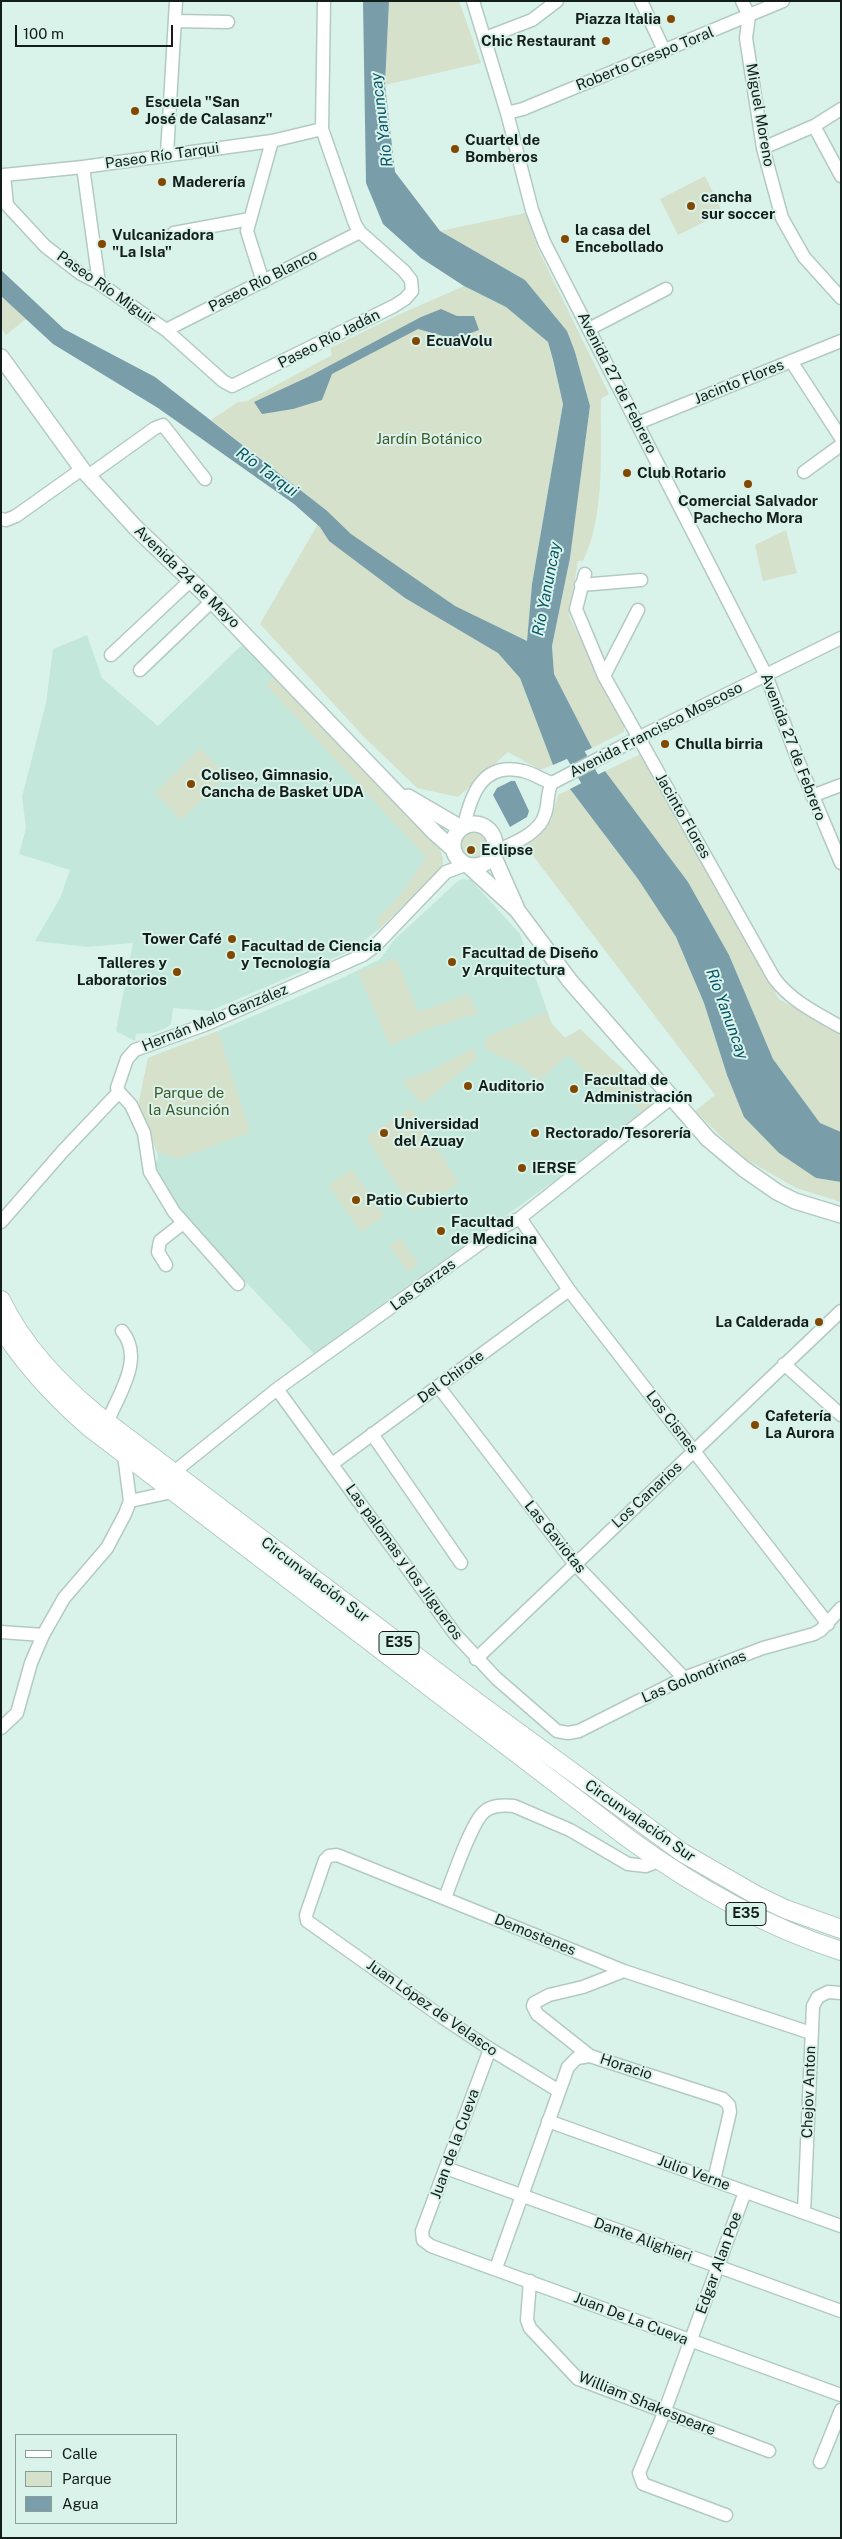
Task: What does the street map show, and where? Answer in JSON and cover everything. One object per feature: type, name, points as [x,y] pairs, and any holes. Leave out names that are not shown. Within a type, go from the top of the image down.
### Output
[{"type":"highway","name":"Circunvalación Sur","points":[[1,1300],[19,1331],[40,1359],[68,1389],[107,1423],[486,1708],[683,1853],[756,1895],[785,1909],[841,1929]]},
{"type":"highway","name":"Circunvalación Sur","points":[[1,1328],[22,1359],[56,1398],[124,1455],[660,1861],[713,1896],[756,1918],[802,1938],[841,1951]]},
{"type":"main road","name":"Avenida 24 de Mayo","points":[[1,357],[85,472],[135,528],[212,600],[453,850]]},
{"type":"main road","name":"Avenida 24 de Mayo","points":[[388,783],[462,827]]},
{"type":"main road","points":[[517,910],[493,854],[494,837],[487,829],[473,824],[462,827],[454,837],[453,850],[467,866],[517,910],[570,981],[708,1139],[760,1181],[795,1201],[841,1215]]},
{"type":"main road","points":[[467,866],[485,864],[493,854]]},
{"type":"street","points":[[168,154],[176,1]]},
{"type":"street","points":[[324,1],[322,129],[360,232]]},
{"type":"street","name":"Avenida 27 de Febrero","points":[[473,1],[507,113],[532,210],[544,242],[766,675],[812,796],[841,862]]},
{"type":"street","points":[[485,38],[532,20],[557,1]]},
{"type":"street","points":[[641,1],[664,50]]},
{"type":"street","points":[[742,1],[749,16]]},
{"type":"street","name":"Roberto Crespo Toral","points":[[507,113],[523,109],[783,1]]},
{"type":"street","name":"Miguel Moreno","points":[[749,16],[746,38],[763,148],[782,218],[804,257],[841,298]]},
{"type":"street","points":[[175,21],[228,22]]},
{"type":"street","points":[[763,148],[814,126],[841,109]]},
{"type":"street","points":[[814,126],[841,176]]},
{"type":"street","name":"Paseo Río Tarqui","points":[[2,174],[83,167],[272,141],[322,129]]},
{"type":"street","points":[[263,282],[248,231],[272,141]]},
{"type":"street","points":[[83,167],[99,283]]},
{"type":"street","name":"Paseo Río Miguir","points":[[2,174],[7,205],[45,246],[81,274],[99,283],[166,330],[223,381],[232,386]]},
{"type":"street","points":[[174,233],[250,219]]},
{"type":"street","name":"Paseo Río Jadán","points":[[232,386],[405,299],[412,291],[411,280],[404,271],[360,232]]},
{"type":"street","name":"Paseo Río Blanco","points":[[166,330],[360,232]]},
{"type":"street","points":[[589,329],[666,289]]},
{"type":"street","name":"Jacinto Flores","points":[[638,423],[841,340]]},
{"type":"street","points":[[791,361],[841,438]]},
{"type":"street","points":[[1,519],[6,520],[16,516],[155,428],[163,425],[205,479]]},
{"type":"street","points":[[804,472],[841,445]]},
{"type":"street","name":"Jacinto Flores","points":[[640,580],[583,579],[576,609],[604,676],[638,738],[686,818],[774,978],[783,991],[802,1005],[841,1027]]},
{"type":"street","points":[[110,655],[191,580]]},
{"type":"street","points":[[140,670],[212,600]]},
{"type":"street","points":[[604,676],[638,610]]},
{"type":"street","name":"Avenida Francisco Moscoso","points":[[493,854],[526,836],[539,825],[545,815],[546,797],[552,783],[638,738],[841,638]]},
{"type":"street","name":"Avenida Francisco Moscoso","points":[[462,827],[473,794],[481,782],[491,774],[508,768],[526,771],[552,783]]},
{"type":"street","points":[[812,796],[841,785]]},
{"type":"street","name":"Hernán Malo Ganzález","points":[[119,1092],[117,1088],[127,1059],[134,1050],[207,1024],[363,955],[375,946],[446,872],[453,850]]},
{"type":"street","name":"Hernán Malo Ganzález","points":[[446,872],[467,866]]},
{"type":"street","points":[[1,1222],[63,1151],[119,1092],[131,1105],[144,1133],[150,1172],[174,1212],[238,1284]]},
{"type":"street","name":"Las Garzas","points":[[174,1472],[277,1389],[503,1227],[520,1218],[671,1098]]},
{"type":"street","name":"Los Cisnes","points":[[520,1218],[570,1290],[828,1624]]},
{"type":"street","points":[[166,1265],[158,1252],[160,1240],[183,1223]]},
{"type":"street","name":"Del Chirote","points":[[332,1464],[570,1290]]},
{"type":"street","name":"Los Canarios","points":[[476,1658],[841,1311]]},
{"type":"street","points":[[107,1423],[129,1373],[131,1354],[127,1338],[122,1332]]},
{"type":"street","points":[[784,1364],[841,1415]]},
{"type":"street","name":"Las Gaviotas","points":[[438,1386],[574,1563],[684,1678]]},
{"type":"street","name":"Las palomas y los Jilgueros","points":[[277,1389],[446,1622],[476,1658],[544,1722]]},
{"type":"street","points":[[372,1434],[461,1563]]},
{"type":"street","points":[[1,1728],[18,1713],[30,1663],[64,1598],[107,1548],[130,1501],[124,1455]]},
{"type":"street","points":[[130,1501],[172,1492]]},
{"type":"street","name":"Las Golondrinas","points":[[544,1722],[557,1731],[574,1732],[684,1678],[763,1648],[814,1634],[828,1624],[841,1608]]},
{"type":"street","points":[[1,1632],[43,1635]]},
{"type":"street","points":[[445,1898],[478,1819],[484,1812],[504,1805],[514,1806],[570,1830],[628,1864],[646,1866],[660,1861]]},
{"type":"street","name":"Demostenes","points":[[307,1921],[306,1915],[325,1860],[329,1856],[337,1855],[624,1971],[811,2033]]},
{"type":"street","name":"Juan López de Velasco","points":[[307,1921],[490,2049],[559,2090]]},
{"type":"street","points":[[590,2056],[536,2014],[533,2006],[537,2000],[549,1995],[583,1987],[624,1971]]},
{"type":"street","name":"Chejov Anton","points":[[804,2213],[811,2033],[814,2006],[818,1997],[828,1992],[841,1993]]},
{"type":"street","name":"Juan de la Cueva","points":[[423,2240],[422,2232],[490,2049]]},
{"type":"street","name":"Horacio","points":[[496,2268],[559,2090],[568,2067],[577,2058],[590,2056],[723,2099],[729,2105],[730,2112],[714,2180]]},
{"type":"street","name":"Julio Verne","points":[[548,2121],[841,2226]]},
{"type":"street","name":"Dante Alighieri","points":[[446,2168],[841,2311]]},
{"type":"street","name":"Edgar Alan Poe","points":[[726,2515],[643,2484],[639,2474],[664,2412],[745,2192]]},
{"type":"street","name":"Juan De La Cueva","points":[[423,2240],[431,2246],[496,2268],[841,2395]]},
{"type":"street","name":"William Shakespeare","points":[[530,2281],[527,2320],[530,2328],[578,2379],[769,2451]]},
{"type":"street","points":[[820,2462],[841,2410]]},
{"type":"shaded area","points":[[87,635],[102,678],[158,726],[242,645],[435,844],[443,858],[442,868],[378,930],[350,951],[210,1011],[173,1008],[171,1024],[153,1033],[136,1034],[135,1041],[116,1031],[133,943],[87,947],[35,941],[60,898],[70,870],[19,854],[26,828],[22,797],[46,703],[53,649]]},
{"type":"shaded area","name":"Universidad del Azuay","points":[[463,879],[471,880],[520,934],[552,1024],[565,1038],[580,1029],[649,1094],[650,1107],[586,1158],[314,1354],[186,1219],[152,1167],[158,1159],[157,1152],[138,1107],[148,1058],[218,1031],[342,978],[380,959],[395,939],[458,881]]},
{"type":"green space","points":[[389,1],[459,1],[481,63],[385,85]]},
{"type":"green space","name":"cancha sur soccer","points":[[705,176],[723,213],[678,235],[660,199]]},
{"type":"green space","points":[[525,213],[538,249],[609,394],[601,399],[599,502],[590,542],[583,561],[578,561],[569,616],[624,726],[624,732],[592,748],[554,674],[552,646],[570,558],[590,406],[575,352],[525,280],[440,231]]},
{"type":"green space","name":"Jardín Botánico","points":[[464,286],[506,307],[548,342],[563,404],[532,584],[527,641],[520,678],[553,765],[540,770],[508,752],[458,797],[417,788],[365,738],[260,624],[326,510],[211,420],[238,402],[247,401],[332,355],[330,348]]},
{"type":"green space","points":[[1,296],[26,319],[6,335],[1,328]]},
{"type":"green space","points":[[786,530],[797,573],[763,581],[755,545]]},
{"type":"green space","points":[[273,677],[440,850],[443,858],[442,868],[378,930],[378,918],[400,895],[426,857],[266,685]]},
{"type":"green space","name":"Coliseo, Gimnasio, Cancha de Basket UDA","points":[[200,748],[227,776],[181,820],[155,793]]},
{"type":"green space","points":[[641,754],[707,868],[779,999],[841,1033],[841,1132],[820,1123],[773,1059],[729,955],[688,882],[605,771]]},
{"type":"green space","points":[[570,789],[638,879],[676,937],[704,1003],[727,1075],[816,1178],[841,1182],[841,1202],[796,1188],[742,1157],[695,1111],[715,1095],[524,844],[551,821],[558,795]]},
{"type":"green space","points":[[473,831],[483,836],[488,846],[483,856],[473,861],[463,856],[458,846],[463,836]]},
{"type":"green space","points":[[396,958],[418,1012],[468,994],[478,1013],[425,1030],[390,1046],[358,972]]},
{"type":"green space","points":[[547,1012],[552,1024],[565,1038],[580,1029],[649,1094],[650,1105],[643,1114],[619,1088],[609,1096],[568,1054],[539,1081],[521,1066],[484,1048],[486,1037]]},
{"type":"green space","name":"Parque de la Asunción","points":[[218,1031],[250,1132],[179,1159],[157,1152],[138,1107],[148,1058]]},
{"type":"green space","points":[[474,1048],[477,1059],[422,1104],[402,1081],[429,1071]]},
{"type":"green space","points":[[411,1108],[459,1183],[414,1212],[366,1137]]},
{"type":"green space","name":"Patio Cubierto","points":[[352,1169],[384,1216],[361,1232],[328,1185]]},
{"type":"green space","points":[[400,1238],[419,1264],[408,1272],[389,1246]]},
{"type":"water","name":"Río Tarqui","points":[[363,1],[389,1],[385,85],[395,172],[440,231],[525,280],[567,331],[590,406],[570,558],[552,646],[554,674],[592,748],[553,765],[520,678],[498,653],[405,598],[329,541],[320,527],[294,504],[158,408],[53,344],[1,296],[1,270],[64,329],[155,377],[326,510],[351,534],[455,606],[527,641],[532,584],[563,404],[553,360],[548,342],[506,307],[464,286],[421,258],[383,224],[366,183]]},
{"type":"water","points":[[441,309],[457,316],[474,316],[479,330],[454,339],[418,329],[332,374],[322,400],[293,409],[262,414],[254,402],[310,376],[421,317]]},
{"type":"water","points":[[605,771],[688,882],[729,955],[773,1059],[820,1123],[841,1132],[841,1182],[816,1178],[779,1153],[744,1117],[727,1075],[704,1003],[676,937],[638,879],[570,789]]},
{"type":"water","points":[[515,781],[529,811],[527,817],[510,827],[493,795],[497,788]]},
{"type":"waterway","name":"Río Yanuncay","points":[[563,733],[602,800]]},
{"type":"place","name":"Piazza Italia","points":[[671,19]]},
{"type":"place","name":"Chic Restaurant","points":[[606,41]]},
{"type":"place","name":"Escuela \"San José de Calasanz\"","points":[[135,111]]},
{"type":"place","name":"Cuartel de Bomberos","points":[[455,149]]},
{"type":"place","name":"Maderería","points":[[162,182]]},
{"type":"place","name":"cancha sur soccer","points":[[691,206]]},
{"type":"place","name":"la casa del Encebollado","points":[[565,239]]},
{"type":"place","name":"Vulcanizadora \"La Isla\"","points":[[102,244]]},
{"type":"place","name":"EcuaVolu","points":[[416,341]]},
{"type":"place","name":"Club Rotario","points":[[627,473]]},
{"type":"place","name":"Comercial Salvador Pachecho Mora","points":[[748,484]]},
{"type":"place","name":"Chulla birria","points":[[665,744]]},
{"type":"place","name":"Coliseo, Gimnasio, Cancha de Basket UDA","points":[[191,784]]},
{"type":"place","name":"Eclipse","points":[[471,850]]},
{"type":"place","name":"Tower Café","points":[[232,939]]},
{"type":"place","name":"Facultad de Ciencia y Tecnología","points":[[231,955]]},
{"type":"place","name":"Facultad de Diseño y Arquitectura","points":[[452,962]]},
{"type":"place","name":"Talleres y Laboratorios","points":[[177,972]]},
{"type":"place","name":"Auditorio","points":[[468,1086]]},
{"type":"place","name":"Facultad de Administración","points":[[574,1089]]},
{"type":"place","name":"Universidad del Azuay","points":[[384,1133]]},
{"type":"place","name":"Rectorado/Tesorería","points":[[535,1133]]},
{"type":"place","name":"IERSE","points":[[522,1168]]},
{"type":"place","name":"Patio Cubierto","points":[[356,1200]]},
{"type":"place","name":"Facultad de Medicina","points":[[441,1231]]},
{"type":"place","name":"La Calderada","points":[[819,1322]]},
{"type":"place","name":"Cafetería La Aurora","points":[[755,1425]]}]
